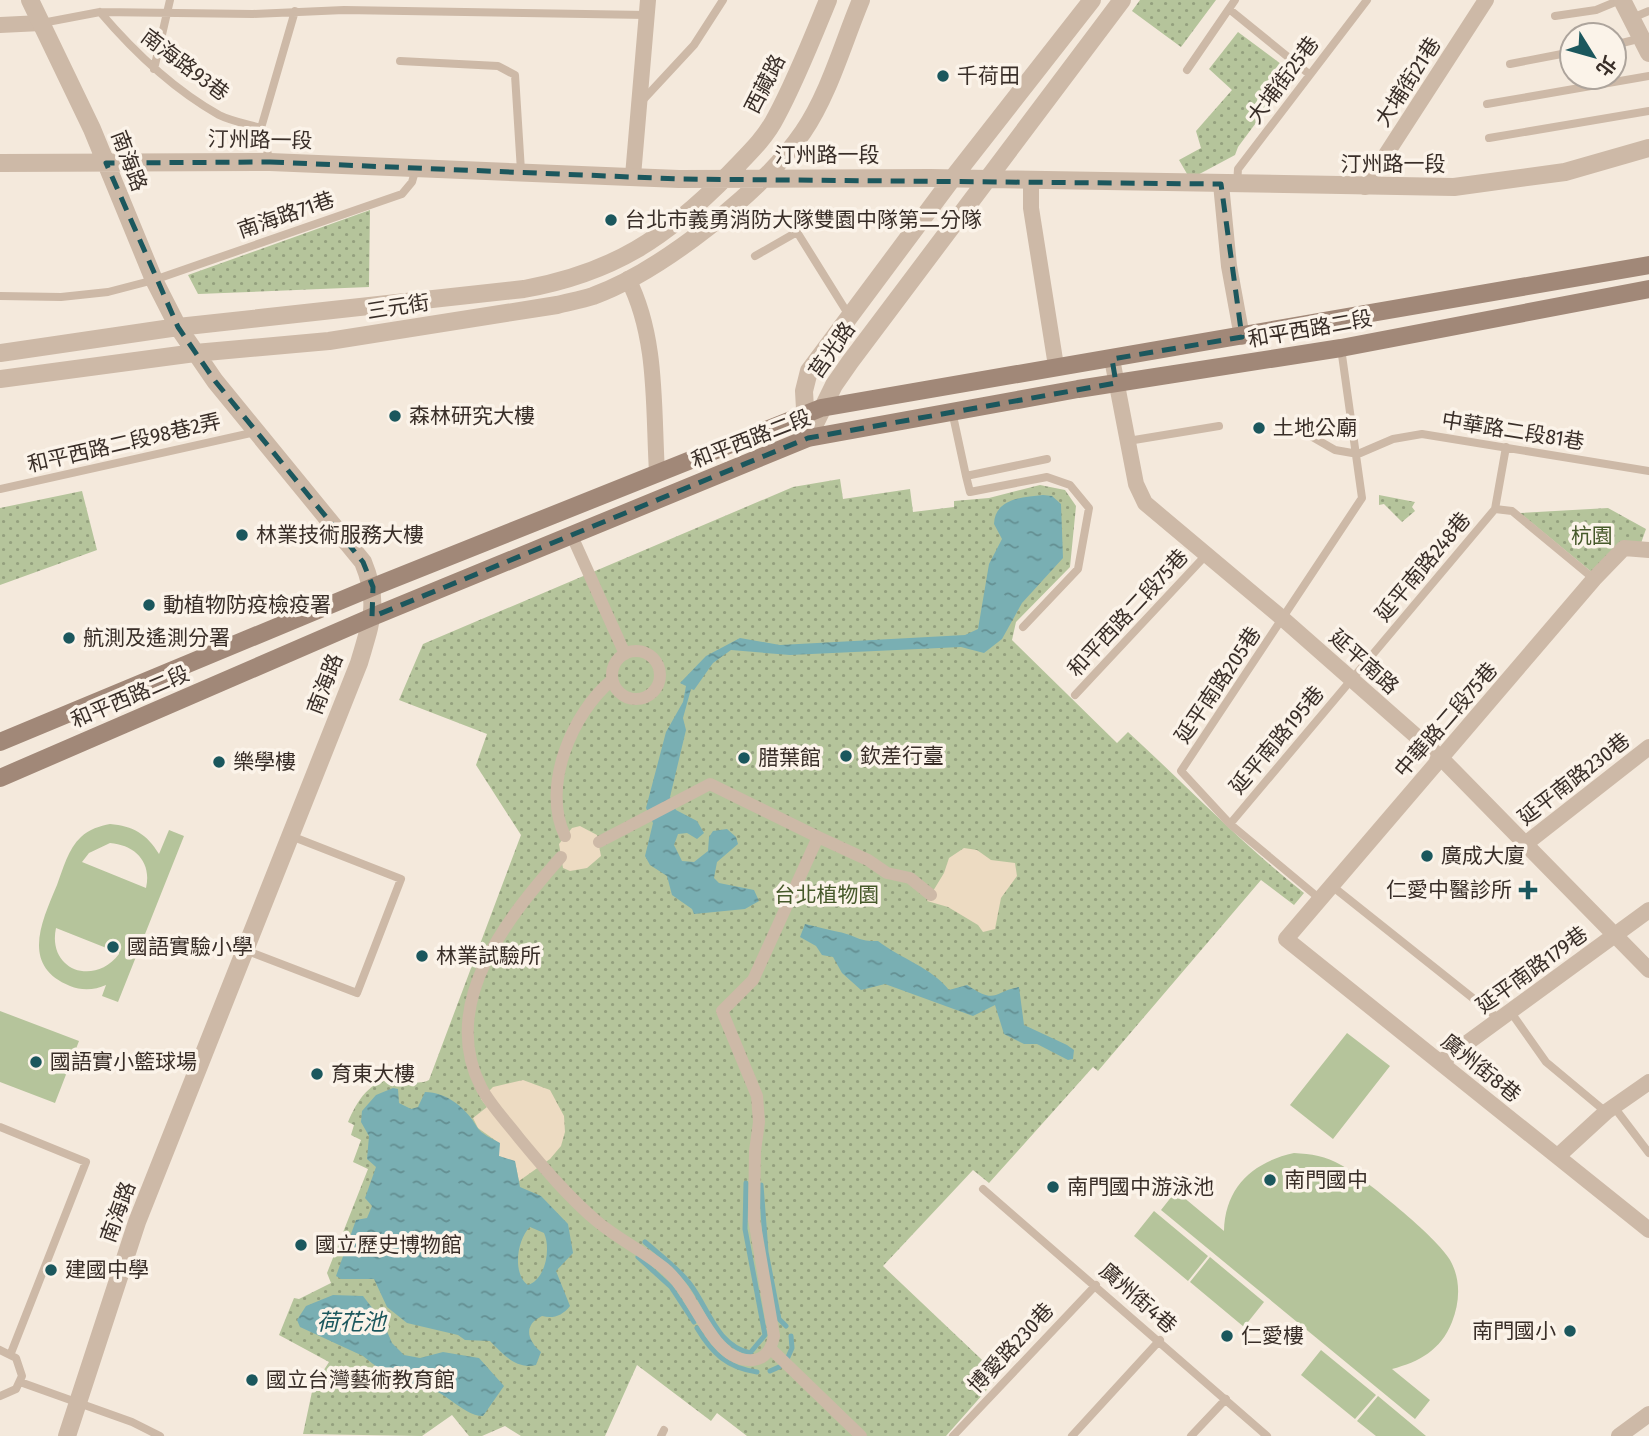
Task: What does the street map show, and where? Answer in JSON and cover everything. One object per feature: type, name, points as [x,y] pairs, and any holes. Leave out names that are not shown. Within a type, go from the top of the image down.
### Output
[{"type":"main road","name":"和平西路二段","points":[[0,742],[373,587],[821,408],[1649,265]]},
{"type":"main road","name":"和平西路二段","points":[[0,778],[372,617],[808,438],[1116,383],[1340,348],[1649,289]]},
{"type":"street","name":"南海路","points":[[30,0],[106,163],[153,279],[178,327],[256,432],[363,562],[373,587],[372,617],[355,672],[136,1223],[67,1436]]},
{"type":"street","name":"西藏路","points":[[725,178],[756,147],[776,118],[828,0]]},
{"type":"street","points":[[766,177],[804,130],[861,0]]},
{"type":"street","name":"莒光路","points":[[808,438],[802,414],[809,372],[952,179],[1092,0]]},
{"type":"street","name":"莒光路","points":[[808,438],[821,408],[845,370],[1122,0]]},
{"type":"street","name":"大埔街21巷","points":[[1365,187],[1486,0]]},
{"type":"street","points":[[1621,0],[1646,46]]},
{"type":"street","points":[[633,176],[647,8]]},
{"type":"street","points":[[0,25],[41,23]]},
{"type":"street","name":"汀州路一段","points":[[0,163],[270,162],[725,178],[1454,187],[1565,172],[1649,148]]},
{"type":"street","name":"三元街","points":[[0,379],[195,353],[328,341],[556,305],[593,296],[628,279],[707,227],[766,177]]},
{"type":"street","name":"三元街","points":[[0,353],[178,327],[524,289],[563,282],[607,267],[647,243],[695,208],[725,178]]},
{"type":"street","points":[[1031,180],[1031,208],[1056,366]]},
{"type":"street","points":[[1229,184],[1229,265],[1242,337]]},
{"type":"street","points":[[628,279],[641,307],[648,335],[657,472]]},
{"type":"street","name":"延平南路","points":[[1112,359],[1136,485],[1145,503],[1352,678],[1441,758],[1649,970]]},
{"type":"street","points":[[572,536],[625,654]]},
{"type":"street","name":"中華路二段75巷","points":[[1286,939],[1594,579],[1624,548],[1649,550]]},
{"type":"street","points":[[637,651],[654,659],[660,677],[656,689],[640,699],[628,698],[617,691],[612,680],[613,667],[625,654],[637,651]]},
{"type":"street","points":[[565,836],[559,825],[555,789],[565,749],[593,701],[612,680]]},
{"type":"street","name":"延平南路230巷","points":[[1524,845],[1649,747]]},
{"type":"street","points":[[599,842],[710,785],[868,860],[887,873],[910,878],[931,895]]},
{"type":"street","points":[[561,857],[505,929],[479,972],[468,1011],[470,1047],[480,1086],[541,1166],[585,1211],[680,1283],[709,1333],[729,1354],[744,1360],[762,1358],[772,1350],[774,1336],[754,1219],[755,1151],[760,1122],[757,1096],[722,1011],[753,980],[818,837]]},
{"type":"street","name":"延平南路179巷","points":[[1441,1062],[1649,910]]},
{"type":"street","name":"廣州街8巷","points":[[1286,939],[1648,1226]]},
{"type":"street","points":[[1558,1156],[1610,1110],[1649,1082]]},
{"type":"street","points":[[772,1350],[861,1436]]},
{"type":"street","points":[[1619,1436],[1649,1414]]},
{"type":"lane","points":[[154,69],[170,0]]},
{"type":"lane","points":[[640,103],[694,45],[723,0]]},
{"type":"lane","points":[[1187,70],[1236,0]]},
{"type":"lane","name":"大埔街25巷","points":[[1229,184],[1367,0]]},
{"type":"lane","points":[[1555,16],[1596,9],[1621,0]]},
{"type":"lane","points":[[41,23],[100,12],[253,14],[295,11],[647,8]]},
{"type":"lane","points":[[1229,9],[1309,74]]},
{"type":"lane","points":[[270,162],[261,128],[295,11]]},
{"type":"lane","points":[[1632,19],[1649,11]]},
{"type":"lane","name":"南海路93巷","points":[[100,12],[130,47],[154,69],[220,116],[261,128]]},
{"type":"lane","points":[[1628,45],[1646,46]]},
{"type":"lane","points":[[1510,64],[1558,55]]},
{"type":"lane","points":[[400,61],[498,66],[515,75],[521,172]]},
{"type":"lane","points":[[1487,104],[1649,76]]},
{"type":"lane","points":[[1489,138],[1649,111]]},
{"type":"lane","name":"南海路71巷","points":[[0,296],[61,296],[108,292],[153,279],[402,194],[412,182],[416,168]]},
{"type":"lane","points":[[755,256],[797,232],[850,317]]},
{"type":"lane","name":"延平南路205巷","points":[[1230,824],[1181,771],[1362,498],[1358,454],[1340,348]]},
{"type":"lane","points":[[952,411],[970,492],[1047,477],[1070,485],[1088,508],[1078,569],[1023,627]]},
{"type":"lane","points":[[1128,441],[1219,426]]},
{"type":"lane","points":[[1295,428],[1335,450],[1358,454]]},
{"type":"lane","name":"和平西路二段98巷2弄","points":[[0,489],[256,432]]},
{"type":"lane","name":"中華路二段81巷","points":[[1358,454],[1393,439],[1422,434],[1649,471]]},
{"type":"lane","points":[[1495,509],[1506,447]]},
{"type":"lane","points":[[966,476],[1047,459]]},
{"type":"lane","name":"延平南路248巷","points":[[1352,678],[1495,509],[1512,511],[1594,579]]},
{"type":"lane","name":"和平西路二段75巷","points":[[1075,695],[1206,555]]},
{"type":"lane","name":"延平南路195巷","points":[[1230,824],[1352,678]]},
{"type":"lane","points":[[1230,824],[1320,899]]},
{"type":"lane","points":[[245,950],[356,993],[401,878],[290,836]]},
{"type":"lane","points":[[1332,886],[1504,1015],[1546,1062],[1610,1110],[1649,1153]]},
{"type":"lane","points":[[0,1127],[86,1161],[11,1353]]},
{"type":"lane","name":"廣州街4巷","points":[[983,1189],[1160,1340],[1267,1436]]},
{"type":"lane","name":"博愛路230巷","points":[[953,1436],[1096,1285]]},
{"type":"lane","points":[[1072,1436],[1160,1340]]},
{"type":"lane","points":[[0,1350],[11,1353],[20,1363],[20,1382],[9,1394],[0,1396]]},
{"type":"lane","points":[[20,1382],[132,1422],[160,1436]]},
{"type":"lane","points":[[1191,1436],[1226,1399]]},
{"type":"highlighted area","points":[[270,162],[679,179],[1221,184],[1242,337],[1112,359],[1116,383],[808,438],[372,617],[373,587],[363,562],[215,381],[178,327],[106,163]]},
{"type":"green space","points":[[1140,0],[1216,0],[1181,47],[1132,11]]},
{"type":"green space","points":[[1238,32],[1293,73],[1238,147],[1235,155],[1190,179],[1179,160],[1201,148],[1196,131],[1232,90],[1209,69]]},
{"type":"green space","points":[[370,210],[369,287],[198,294],[188,275]]},
{"type":"green space","name":"台北植物園","points":[[840,479],[843,499],[910,489],[913,512],[954,507],[954,501],[989,498],[1040,485],[1065,490],[1076,506],[1070,567],[1016,622],[1012,640],[1117,743],[1128,732],[1236,834],[1304,893],[1294,905],[1261,880],[1098,1071],[1093,1067],[989,1183],[973,1170],[883,1266],[999,1376],[946,1436],[747,1436],[717,1413],[711,1421],[637,1365],[605,1436],[521,1436],[505,1426],[482,1436],[469,1436],[452,1415],[422,1436],[303,1434],[313,1387],[329,1362],[279,1335],[294,1298],[299,1299],[331,1283],[327,1273],[368,1169],[353,1162],[361,1140],[351,1135],[354,1125],[348,1122],[356,1105],[374,1085],[391,1080],[429,1080],[521,835],[476,765],[487,734],[399,700],[423,644],[793,487]]},
{"type":"green space","points":[[82,491],[97,550],[0,585],[0,508]]},
{"type":"green space","points":[[1379,495],[1415,502],[1412,507],[1415,511],[1402,522],[1384,504],[1379,505]]},
{"type":"green space","name":"杭園","points":[[1608,508],[1646,529],[1640,546],[1594,574],[1520,513]]},
{"type":"green space","points":[[110,824],[139,832],[159,854],[169,830],[184,836],[118,1002],[102,996],[106,985],[79,989],[54,977],[45,967],[39,942],[46,913],[69,853],[84,834]],"holes":[[[110,843],[127,847],[140,856],[146,870],[146,888],[82,862],[89,853]],[[56,928],[119,953],[119,954],[109,964],[97,970],[75,969],[65,963],[59,954],[55,943]]]},
{"type":"green space","name":"國語實小籃球場","points":[[0,1011],[79,1041],[55,1103],[0,1082]]},
{"type":"green space","points":[[1347,1033],[1390,1066],[1333,1139],[1290,1105]]},
{"type":"green space","points":[[1294,1153],[1324,1158],[1352,1172],[1416,1224],[1443,1250],[1454,1267],[1458,1299],[1447,1332],[1428,1353],[1411,1363],[1392,1369],[1430,1400],[1415,1419],[1161,1210],[1176,1191],[1224,1231],[1230,1202],[1244,1179],[1266,1163]]},
{"type":"green space","points":[[1154,1211],[1208,1256],[1188,1281],[1134,1236]]},
{"type":"green space","points":[[1210,1257],[1264,1302],[1244,1327],[1190,1282]]},
{"type":"green space","points":[[1321,1350],[1376,1395],[1355,1419],[1301,1375]]},
{"type":"green space","points":[[1378,1396],[1426,1436],[1376,1436],[1357,1421]]},
{"type":"shaded area","points":[[580,826],[597,835],[601,856],[587,868],[570,871],[563,868],[559,844],[572,828]]},
{"type":"shaded area","points":[[964,848],[977,850],[991,860],[1015,863],[1017,876],[1001,898],[995,929],[983,932],[978,925],[948,907],[927,901],[944,873],[949,858]]},
{"type":"shaded area","points":[[523,1080],[550,1090],[564,1116],[565,1132],[561,1146],[550,1159],[519,1181],[515,1162],[499,1156],[499,1143],[478,1128],[473,1118],[487,1107],[481,1099],[493,1087]]},
{"type":"water","points":[[1052,496],[1061,504],[1063,558],[1022,603],[1002,639],[984,653],[961,647],[790,655],[731,650],[713,663],[694,690],[691,689],[683,718],[686,730],[670,797],[676,810],[697,821],[704,833],[697,839],[687,833],[678,834],[674,845],[682,861],[694,862],[708,851],[709,837],[713,831],[727,829],[736,837],[738,844],[717,862],[714,878],[719,883],[754,890],[759,901],[745,909],[694,914],[692,909],[672,895],[667,876],[650,865],[645,856],[653,823],[646,808],[666,732],[683,702],[686,686],[680,683],[706,656],[740,638],[780,645],[965,635],[978,629],[989,564],[1002,539],[994,524],[996,515],[999,509],[1011,500]]},
{"type":"water","points":[[805,924],[878,941],[934,975],[949,990],[967,985],[990,996],[1019,987],[1024,1025],[1067,1045],[1074,1050],[1073,1059],[1068,1060],[1037,1044],[1024,1044],[1004,1034],[995,1005],[973,1016],[885,984],[861,990],[842,973],[833,957],[822,955],[816,946],[800,937]]},
{"type":"water","name":"荷花池","points":[[393,1088],[398,1089],[399,1103],[411,1109],[418,1107],[425,1092],[441,1095],[456,1103],[481,1132],[500,1143],[499,1156],[515,1161],[520,1187],[541,1196],[568,1224],[573,1253],[556,1271],[570,1306],[561,1314],[554,1317],[542,1316],[532,1324],[530,1338],[541,1352],[536,1365],[516,1363],[490,1341],[465,1340],[458,1335],[407,1323],[387,1307],[374,1279],[341,1279],[336,1276],[356,1220],[367,1218],[372,1206],[365,1198],[376,1167],[367,1159],[369,1136],[361,1122],[362,1111],[376,1095]],"holes":[[[530,1227],[544,1233],[547,1254],[543,1270],[534,1282],[528,1285],[523,1280],[518,1265],[519,1248]]]},
{"type":"water","name":"荷花池","points":[[333,1295],[363,1296],[383,1322],[392,1343],[404,1355],[420,1358],[443,1352],[479,1358],[504,1386],[483,1416],[473,1414],[427,1388],[417,1387],[407,1391],[363,1356],[300,1327],[297,1320],[306,1306]]},
{"type":"waterway","points":[[645,1242],[685,1278],[721,1334],[738,1349],[750,1353],[765,1335],[745,1229],[746,1183]]},
{"type":"waterway","points":[[761,1185],[766,1252],[779,1319],[786,1326]]},
{"type":"waterway","points":[[638,1257],[671,1287],[694,1322]]},
{"type":"waterway","points":[[697,1328],[721,1358],[737,1367],[757,1372]]},
{"type":"waterway","points":[[788,1357],[792,1348],[791,1336]]},
{"type":"waterway","points":[[770,1371],[779,1367]]},
{"type":"place","name":"千荷田","points":[[943,76]]},
{"type":"place","name":"台北市義勇消防大隊雙園中隊第二分隊","points":[[611,220]]},
{"type":"place","name":"森林研究大樓","points":[[395,416]]},
{"type":"place","name":"土地公廟","points":[[1259,428]]},
{"type":"place","name":"林業技術服務大樓","points":[[242,535]]},
{"type":"place","name":"動植物防疫檢疫署","points":[[149,605]]},
{"type":"place","name":"航測及遙測分署","points":[[69,638]]},
{"type":"place","name":"欽差行臺","points":[[846,756]]},
{"type":"place","name":"腊葉館","points":[[744,758]]},
{"type":"place","name":"樂學樓","points":[[219,762]]},
{"type":"place","name":"廣成大廈","points":[[1427,856]]},
{"type":"place","name":"仁愛中醫診所","points":[[1528,890]]},
{"type":"place","name":"國語實驗小學","points":[[113,947]]},
{"type":"place","name":"林業試驗所","points":[[422,956]]},
{"type":"place","name":"國語實小籃球場","points":[[36,1062]]},
{"type":"place","name":"育東大樓","points":[[317,1074]]},
{"type":"place","name":"南門國中","points":[[1270,1180]]},
{"type":"place","name":"南門國中游泳池","points":[[1053,1187]]},
{"type":"place","name":"國立歷史博物館","points":[[301,1245]]},
{"type":"place","name":"建國中學","points":[[51,1270]]},
{"type":"place","name":"南門國小","points":[[1570,1331]]},
{"type":"place","name":"仁愛樓","points":[[1227,1336]]},
{"type":"place","name":"國立台灣藝術教育館","points":[[252,1380]]}]
